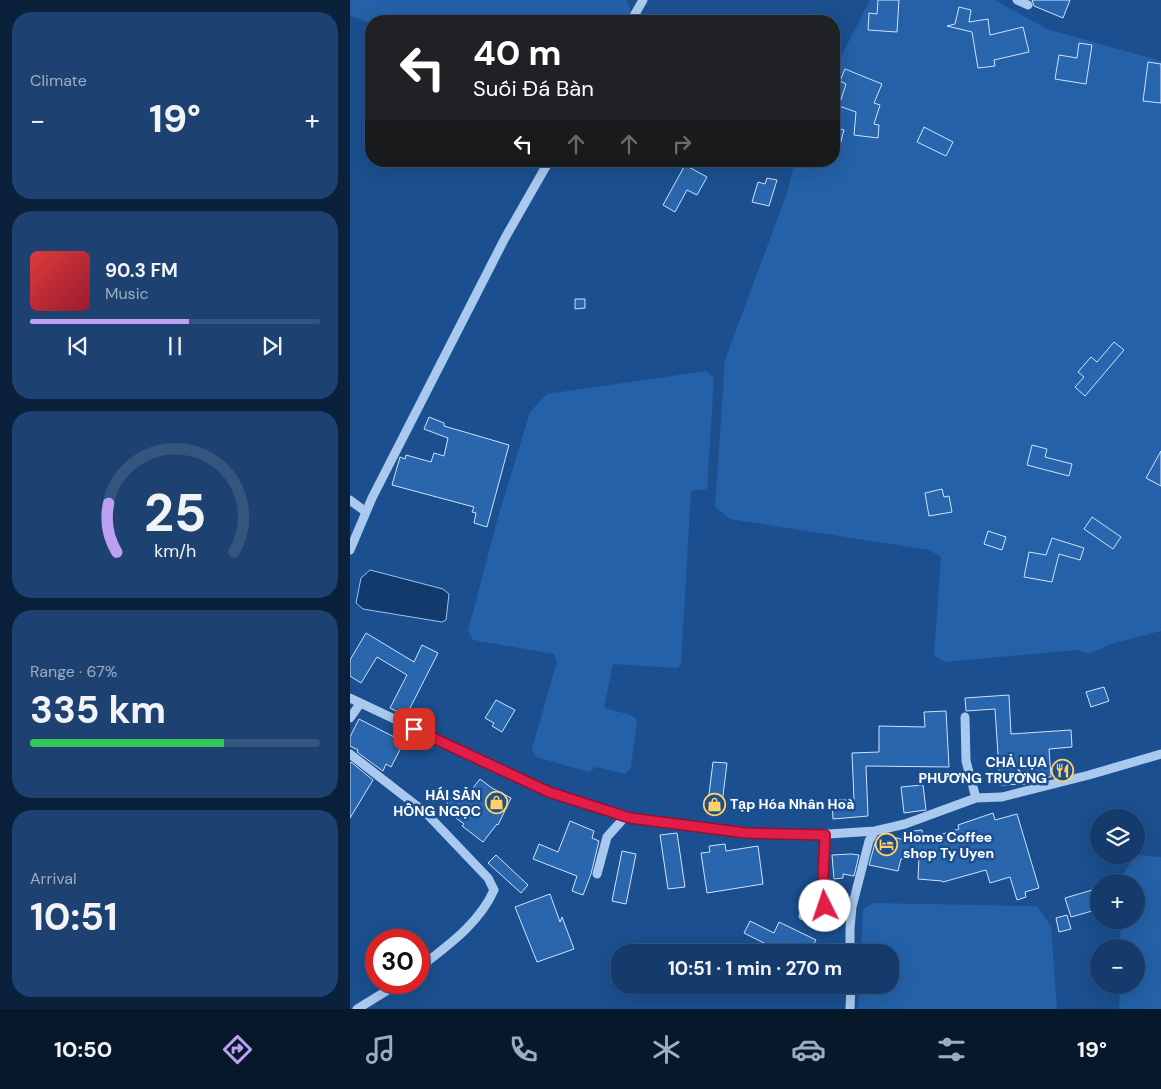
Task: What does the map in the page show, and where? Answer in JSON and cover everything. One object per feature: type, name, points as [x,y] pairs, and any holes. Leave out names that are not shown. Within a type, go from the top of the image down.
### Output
[{"type":"street","points":[[634,15],[643,0]]},
{"type":"street","points":[[1018,0],[1028,5]]},
{"type":"street","points":[[350,550],[366,512],[505,238],[546,167]]},
{"type":"street","points":[[350,500],[366,512]]},
{"type":"street","points":[[350,698],[549,792],[625,817],[746,833],[825,835],[875,831],[905,824],[976,798],[1002,797],[1161,754]]},
{"type":"street","points":[[350,718],[360,704]]},
{"type":"street","points":[[966,717],[966,761],[976,798]]},
{"type":"street","points":[[350,754],[426,812],[488,878],[494,890],[487,905],[460,936],[430,959]]},
{"type":"street","points":[[597,874],[607,837],[625,817]]},
{"type":"street","points":[[850,944],[852,907],[869,841],[875,831]]},
{"type":"street","points":[[803,916],[823,910],[825,906],[823,878],[825,835]]},
{"type":"street","points":[[357,1009],[381,994]]},
{"type":"street","points":[[850,994],[850,1009]]},
{"type":"shaded area","points":[[350,0],[624,0],[627,1],[631,12],[629,15],[365,15],[365,21],[350,16]]},
{"type":"shaded area","points":[[870,0],[995,0],[1047,29],[1161,61],[1161,631],[1111,644],[1089,654],[1077,650],[945,662],[934,656],[941,557],[929,550],[730,519],[715,507],[725,360],[787,193],[794,167],[840,167],[840,58]]},
{"type":"shaded area","points":[[706,371],[714,378],[707,489],[691,491],[681,664],[677,668],[613,664],[604,708],[631,715],[637,720],[631,768],[625,774],[596,767],[589,772],[536,757],[532,749],[557,661],[554,654],[473,640],[468,631],[497,521],[530,412],[547,394]]},
{"type":"shaded area","points":[[370,570],[443,589],[449,594],[446,620],[442,622],[363,609],[356,603],[361,578]]},
{"type":"shaded area","points":[[1145,856],[1161,857],[1161,1009],[1119,1009],[1120,994],[1145,994],[1145,939],[1120,939],[1121,929],[1145,929],[1145,874],[1123,874],[1130,864],[1145,864]]},
{"type":"shaded area","points":[[873,903],[1037,906],[1051,926],[1057,1009],[858,1009],[859,994],[899,994],[899,944],[861,944],[863,909]]},
{"type":"building","points":[[878,0],[899,0],[897,32],[868,30],[869,13],[877,14]]},
{"type":"building","points":[[1032,0],[1070,0],[1063,18],[1034,6]]},
{"type":"building","points":[[959,7],[971,10],[969,22],[988,19],[990,35],[1023,27],[1029,52],[994,60],[995,66],[978,68],[972,32],[947,26],[955,24]]},
{"type":"building","points":[[1079,43],[1092,45],[1086,84],[1055,79],[1059,55],[1077,58]]},
{"type":"building","points":[[1148,62],[1161,64],[1161,103],[1143,101]]},
{"type":"building","points":[[845,69],[882,84],[874,103],[880,105],[874,124],[879,125],[878,138],[854,135],[856,112],[840,106],[846,84],[840,81]]},
{"type":"building","points":[[924,127],[953,142],[946,156],[917,142]]},
{"type":"building","points":[[840,129],[844,130],[840,145]]},
{"type":"building","points":[[684,167],[689,167],[707,177],[697,195],[687,190],[675,212],[663,205]]},
{"type":"building","points":[[767,178],[777,180],[769,206],[752,202],[758,182],[765,184]]},
{"type":"building","points":[[575,299],[585,299],[585,308],[575,309]]},
{"type":"building","points":[[1114,342],[1124,350],[1085,396],[1075,387],[1084,377],[1078,372],[1091,357],[1097,362]]},
{"type":"building","points":[[429,417],[444,423],[444,426],[509,445],[487,527],[474,523],[476,513],[472,512],[474,507],[392,485],[400,457],[405,459],[406,455],[431,462],[434,453],[444,456],[448,438],[424,429]]},
{"type":"building","points":[[1032,445],[1047,449],[1045,457],[1072,464],[1069,476],[1027,465]]},
{"type":"building","points":[[1161,451],[1161,486],[1146,478]]},
{"type":"building","points":[[942,489],[944,497],[949,496],[952,512],[929,516],[925,493]]},
{"type":"building","points":[[1092,517],[1121,537],[1113,549],[1084,529]]},
{"type":"building","points":[[988,531],[1006,537],[1002,550],[984,544]]},
{"type":"building","points":[[1052,538],[1084,548],[1080,560],[1059,554],[1052,582],[1024,577],[1029,552],[1046,555]]},
{"type":"building","points":[[366,633],[414,662],[422,645],[438,653],[406,716],[390,708],[407,675],[377,657],[361,683],[350,676],[350,660]]},
{"type":"building","points":[[1104,687],[1109,701],[1091,707],[1086,692]]},
{"type":"building","points":[[1009,695],[1011,734],[1071,730],[1072,747],[1049,749],[1051,777],[1032,778],[1033,783],[1030,784],[1000,785],[995,709],[966,711],[965,698]]},
{"type":"building","points":[[496,700],[515,710],[502,732],[492,726],[494,723],[485,718]]},
{"type":"building","points":[[946,711],[949,767],[866,766],[868,816],[833,819],[832,800],[854,800],[852,753],[879,752],[879,726],[925,727],[924,712]]},
{"type":"building","points":[[359,719],[404,742],[391,767],[386,764],[383,771],[357,752],[358,750],[350,746],[350,737]]},
{"type":"building","points":[[713,762],[727,763],[721,812],[707,810]]},
{"type":"building","points":[[350,763],[373,780],[350,818]]},
{"type":"building","points":[[480,779],[511,798],[498,825],[483,842],[462,826],[464,824],[452,815],[455,810],[447,803],[456,791],[465,798]]},
{"type":"building","points":[[923,785],[926,810],[904,813],[901,787]]},
{"type":"building","points":[[993,813],[995,820],[1017,814],[1039,888],[1025,892],[1026,897],[1017,900],[1010,877],[990,883],[986,870],[943,882],[918,879],[919,857],[901,859],[898,871],[869,865],[879,836],[890,836],[904,840],[904,832],[922,830],[923,840],[959,829],[958,825]]},
{"type":"building","points":[[570,821],[594,831],[592,838],[599,841],[591,874],[583,895],[572,891],[577,876],[533,859],[539,844],[558,852]]},
{"type":"building","points":[[677,833],[685,887],[668,889],[660,835]]},
{"type":"building","points":[[725,844],[726,851],[758,846],[763,884],[707,893],[701,853],[710,852],[709,846]]},
{"type":"building","points":[[622,851],[636,854],[626,904],[612,901]]},
{"type":"building","points":[[496,855],[528,885],[521,893],[488,863]]},
{"type":"building","points":[[832,855],[859,855],[854,876],[843,874],[843,878],[834,879]]},
{"type":"building","points":[[1090,891],[1090,912],[1071,917],[1065,898]]},
{"type":"building","points":[[550,894],[560,922],[562,917],[574,949],[537,962],[515,907]]},
{"type":"building","points":[[1067,915],[1071,929],[1059,932],[1056,918]]},
{"type":"building","points":[[750,921],[774,933],[779,922],[816,940],[814,944],[766,944],[744,933]]},
{"type":"place","name":"CHẢ LỤA PHƯƠNG TRƯỜNG","points":[[1063,770]]},
{"type":"place","name":"HÁI SẢN HỒNG NGỌC","points":[[497,803]]},
{"type":"place","name":"Tạp Hóa Nhân Hoà","points":[[714,804]]},
{"type":"place","name":"Home Coffee shop Ty Uyen","points":[[887,845]]},
{"type":"route","points":[[414,729],[549,792],[630,818],[746,833],[825,835],[823,878],[825,906]]}]
